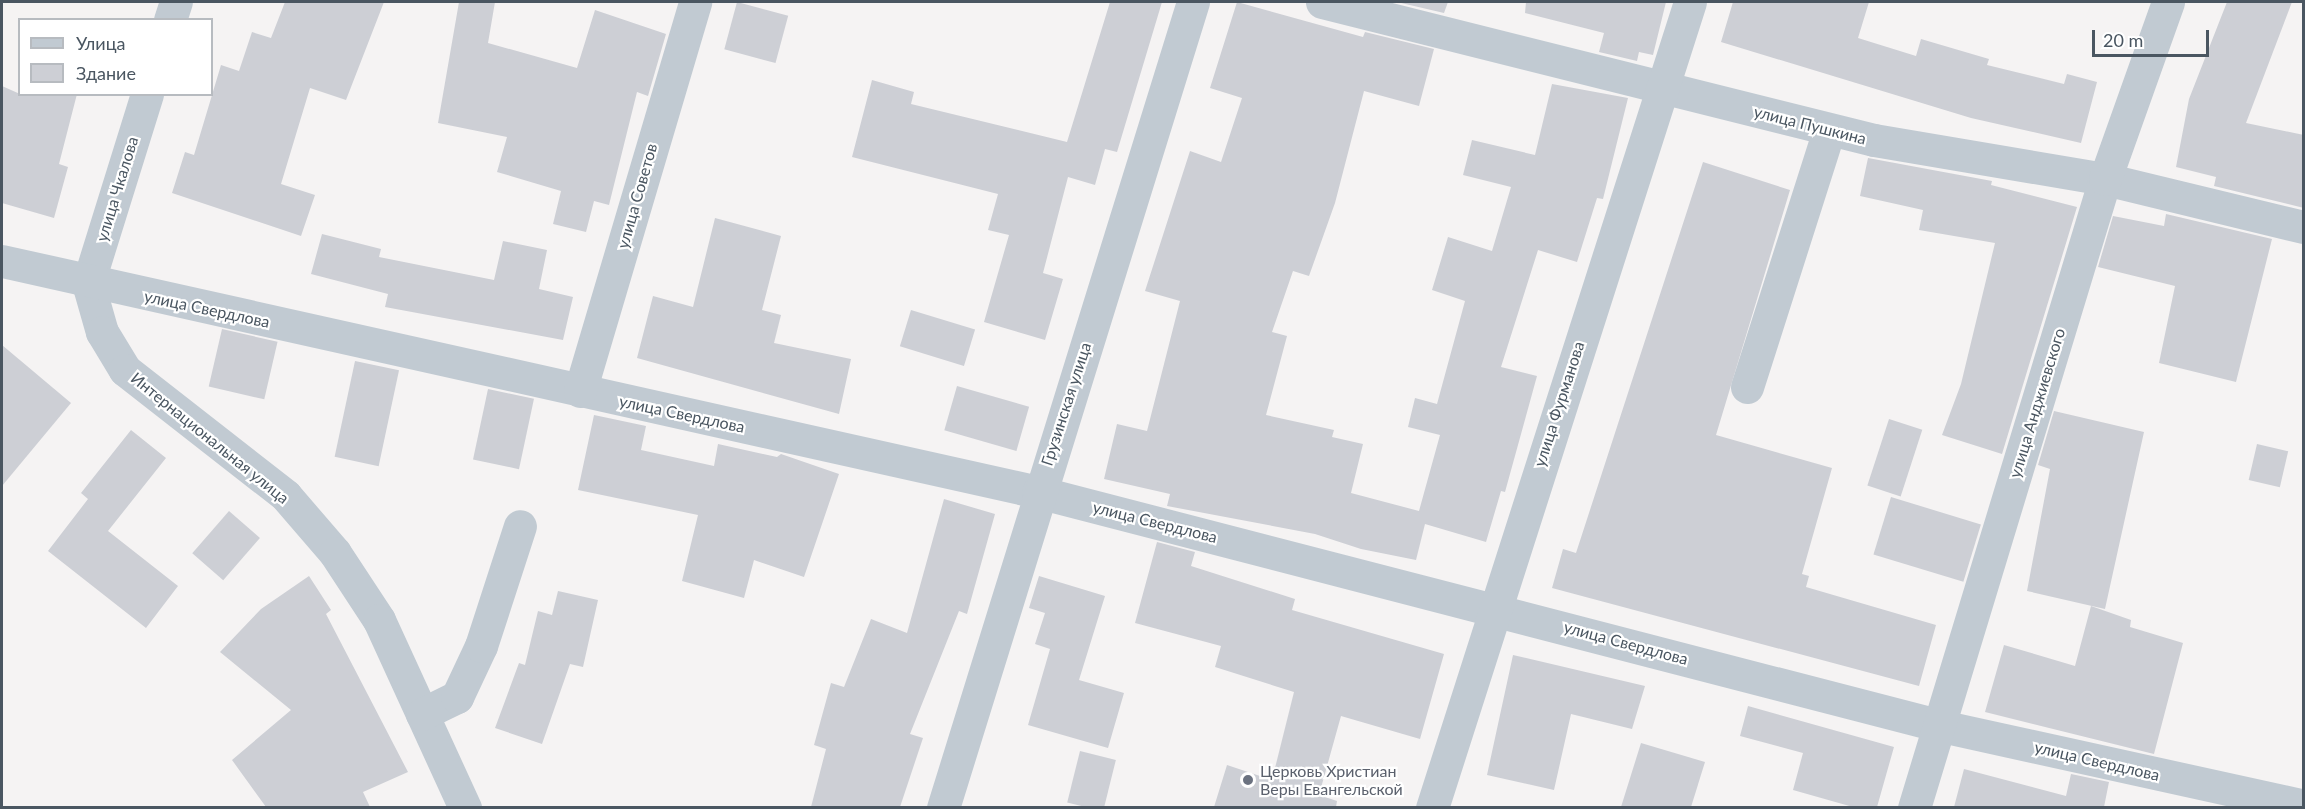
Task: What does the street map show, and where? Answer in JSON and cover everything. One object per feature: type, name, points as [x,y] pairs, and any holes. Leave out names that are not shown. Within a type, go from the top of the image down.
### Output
[{"type":"street","points":[[171,18],[176,2]]},
{"type":"street","name":"улица Советов","points":[[580,391],[695,2]]},
{"type":"street","name":"Грузинская улица","points":[[944,807],[1038,492],[1193,2]]},
{"type":"street","name":"улица Пушкина","points":[[1322,2],[1829,130],[2105,179],[2304,227]]},
{"type":"street","name":"улица Фурманова","points":[[1432,807],[1493,609],[1690,2]]},
{"type":"street","name":"улица Анджиевского","points":[[1914,807],[1941,726],[2105,179],[2168,2]]},
{"type":"street","name":"улица Чкалова","points":[[88,283],[146,96]]},
{"type":"street","points":[[1747,387],[1829,130]]},
{"type":"street","name":"улица Свердлова","points":[[2,261],[88,283],[1038,492],[1941,726],[2304,807]]},
{"type":"street","name":"Интернациональная улица","points":[[88,283],[102,332],[125,370],[286,495],[335,553],[379,620],[465,807]]},
{"type":"street","points":[[422,714],[457,697],[481,646],[520,526]]},
{"type":"building","points":[[285,2],[384,2],[346,100],[310,88],[281,184],[315,195],[301,236],[172,193],[185,152],[194,155],[221,65],[239,71],[252,32],[271,38]]},
{"type":"building","points":[[459,2],[495,2],[488,43],[577,68],[595,10],[666,34],[648,96],[637,92],[609,205],[594,201],[586,232],[553,224],[561,191],[497,172],[507,137],[438,123]]},
{"type":"building","points":[[737,2],[788,16],[776,63],[724,49]]},
{"type":"building","points":[[1110,2],[1162,2],[1117,152],[1105,149],[1095,185],[1068,177],[1043,273],[1063,279],[1045,340],[984,322],[1009,235],[988,230],[998,194],[852,157],[872,80],[914,92],[911,104],[1067,142]]},
{"type":"building","points":[[1237,2],[1363,37],[1365,32],[1434,49],[1419,106],[1364,91],[1335,203],[1309,276],[1293,271],[1272,332],[1287,336],[1266,415],[1334,430],[1332,437],[1363,444],[1351,493],[1419,511],[1440,435],[1408,427],[1415,398],[1437,404],[1465,301],[1432,290],[1448,237],[1492,251],[1511,187],[1463,175],[1472,140],[1535,155],[1552,84],[1628,98],[1603,199],[1597,198],[1577,262],[1538,250],[1501,367],[1537,376],[1505,492],[1501,491],[1486,542],[1425,524],[1416,560],[1361,549],[1315,534],[1167,506],[1170,494],[1104,479],[1117,424],[1147,431],[1180,301],[1145,291],[1190,151],[1221,162],[1242,98],[1210,88]]},
{"type":"building","points":[[1397,2],[1448,2],[1444,13]]},
{"type":"building","points":[[1526,2],[1666,2],[1653,55],[1639,52],[1637,61],[1599,52],[1604,33],[1525,13]]},
{"type":"building","points":[[1733,2],[1869,2],[1858,38],[1916,56],[1921,39],[1989,59],[1987,65],[2064,84],[2067,74],[2097,82],[2081,143],[1971,118],[1721,42]]},
{"type":"building","points":[[2227,2],[2292,2],[2246,123],[2304,135],[2304,208],[2214,186],[2216,177],[2176,167],[2189,99]]},
{"type":"building","points":[[2,86],[18,93],[18,96],[76,96],[59,164],[68,167],[54,218],[2,203]]},
{"type":"building","points":[[1868,158],[1992,181],[1991,185],[2077,207],[2002,454],[1942,435],[1961,384],[1995,243],[1919,230],[1923,210],[1860,196]]},
{"type":"building","points":[[1703,162],[1790,190],[1716,435],[1832,468],[1802,574],[1809,576],[1806,587],[1936,625],[1919,686],[1552,588],[1563,549],[1576,553]]},
{"type":"building","points":[[2166,214],[2272,239],[2236,382],[2159,363],[2175,286],[2098,267],[2113,216],[2164,226]]},
{"type":"building","points":[[715,218],[781,236],[762,310],[781,315],[774,343],[851,359],[839,414],[637,358],[653,296],[693,307]]},
{"type":"building","points":[[322,234],[381,249],[379,257],[494,280],[503,241],[547,250],[539,289],[573,297],[563,340],[385,307],[388,294],[311,274]]},
{"type":"building","points":[[911,310],[975,330],[964,366],[900,346]]},
{"type":"building","points":[[222,329],[278,342],[264,399],[209,386]]},
{"type":"building","points":[[2,345],[71,403],[2,486]]},
{"type":"building","points":[[355,361],[399,370],[379,466],[335,457]]},
{"type":"building","points":[[957,386],[1029,407],[1016,451],[944,430]]},
{"type":"building","points":[[488,389],[534,399],[519,469],[473,459]]},
{"type":"building","points":[[2054,411],[2144,432],[2105,609],[2027,591],[2050,469],[2038,465]]},
{"type":"building","points":[[594,415],[646,426],[641,450],[714,466],[718,444],[777,457],[781,454],[839,474],[804,577],[754,560],[744,598],[682,581],[698,515],[578,490]]},
{"type":"building","points":[[1889,419],[1922,430],[1901,496],[1867,486]]},
{"type":"building","points":[[131,430],[166,458],[108,531],[178,586],[146,628],[48,551],[88,499],[81,493]]},
{"type":"building","points":[[2257,444],[2288,451],[2280,487],[2249,480]]},
{"type":"building","points":[[1891,497],[1981,524],[1963,582],[1873,554]]},
{"type":"building","points":[[944,499],[995,514],[967,614],[959,611],[910,734],[923,738],[900,807],[811,807],[826,749],[814,745],[831,683],[844,687],[871,619],[907,633]]},
{"type":"building","points":[[229,511],[260,538],[223,580],[192,553]]},
{"type":"building","points":[[1157,542],[1195,552],[1191,566],[1295,599],[1292,610],[1444,654],[1420,739],[1341,716],[1319,795],[1337,801],[1336,807],[1214,807],[1227,765],[1272,780],[1294,692],[1215,667],[1221,646],[1135,623]]},
{"type":"building","points":[[309,576],[331,610],[326,614],[408,772],[363,792],[370,807],[266,807],[232,760],[291,710],[220,652],[261,609]]},
{"type":"building","points":[[1039,576],[1105,596],[1079,680],[1124,693],[1108,748],[1028,725],[1050,649],[1035,644],[1045,613],[1029,608]]},
{"type":"building","points":[[558,591],[598,600],[583,667],[570,664],[542,744],[495,728],[519,663],[525,665],[538,611],[552,615]]},
{"type":"building","points":[[2091,606],[2131,620],[2130,627],[2183,643],[2154,754],[1985,712],[2004,645],[2075,666]]},
{"type":"building","points":[[1513,655],[1645,686],[1632,729],[1571,714],[1554,790],[1487,775]]},
{"type":"building","points":[[1748,706],[1894,747],[1877,807],[1853,807],[1793,790],[1803,753],[1740,736]]},
{"type":"building","points":[[1641,743],[1705,762],[1691,807],[1621,807]]},
{"type":"building","points":[[1080,751],[1116,760],[1104,808],[1090,808],[1067,802]]},
{"type":"building","points":[[1964,769],[2066,796],[2071,774],[2109,782],[2104,807],[1954,807]]},
{"type":"place","name":"Церковь Христиан Веры Евангельской","points":[[1248,780]]}]
